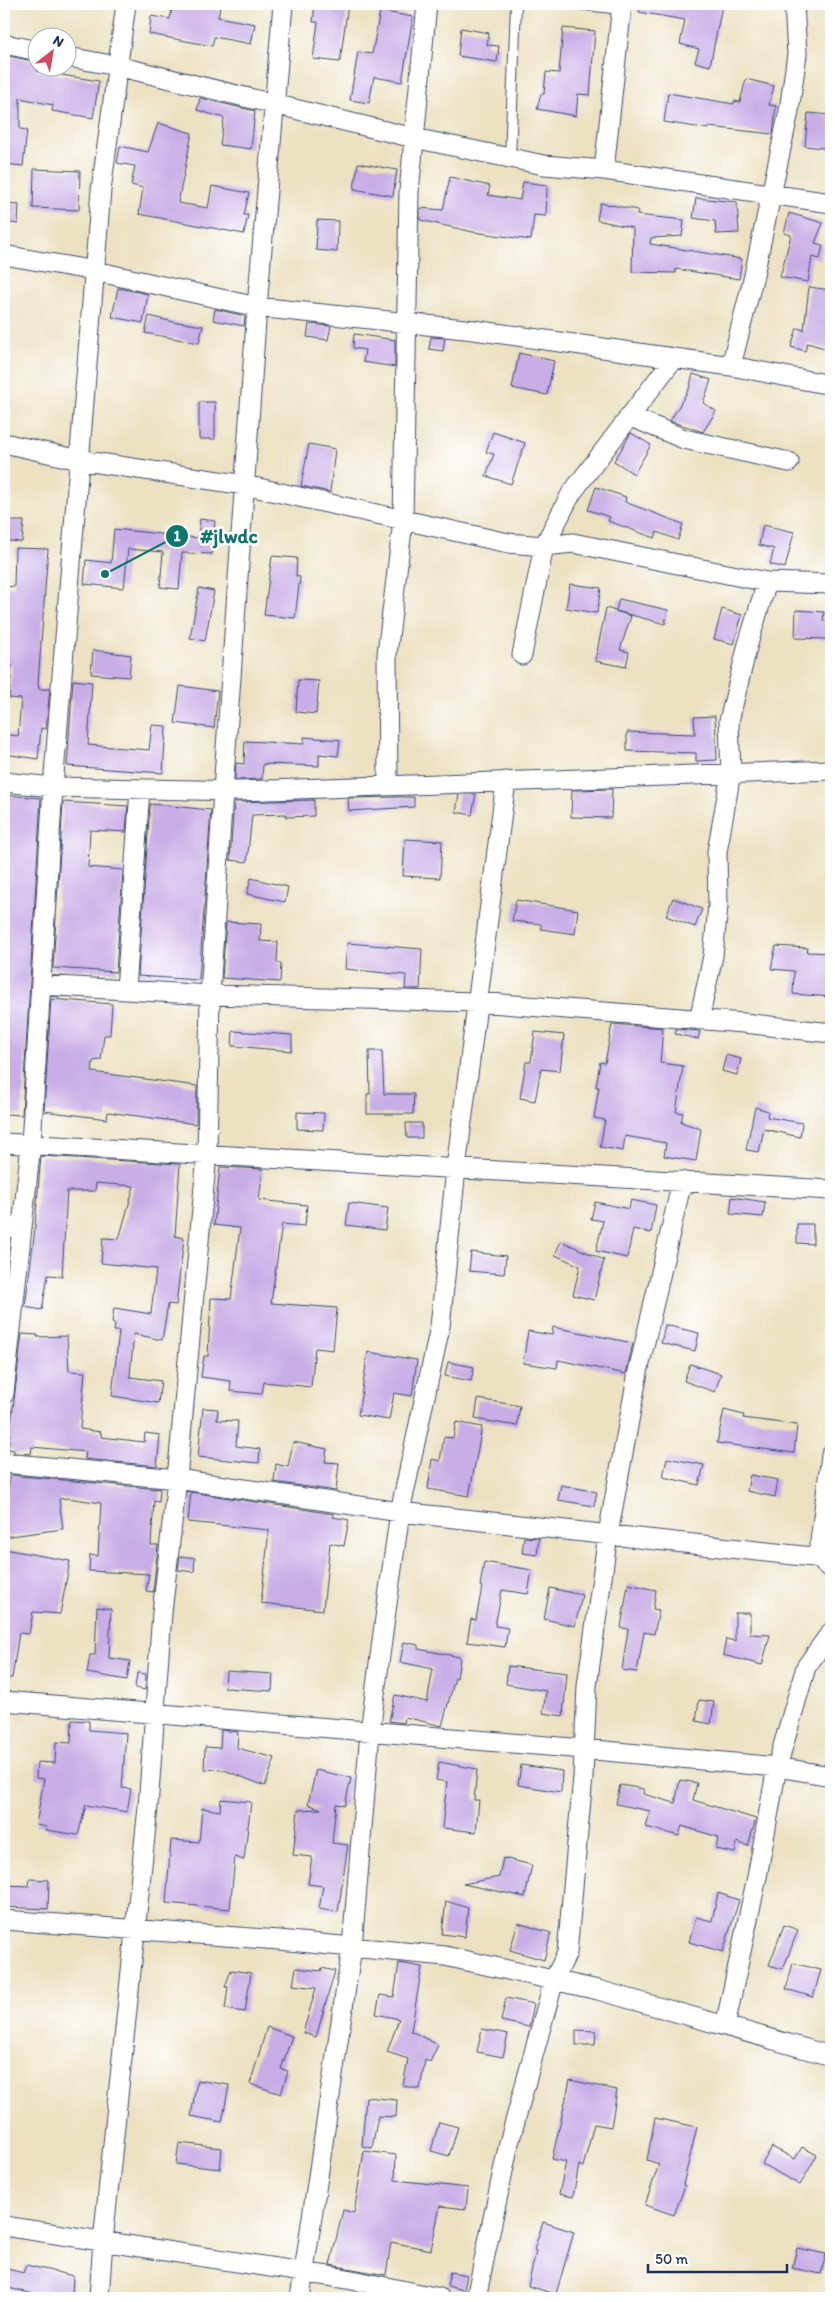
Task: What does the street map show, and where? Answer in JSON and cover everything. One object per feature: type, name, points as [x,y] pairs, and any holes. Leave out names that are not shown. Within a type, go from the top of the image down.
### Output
[{"type":"street","points":[[4,1394],[13,1227],[31,1144],[53,787],[101,190],[126,4]]},
{"type":"street","points":[[99,2298],[102,2241],[148,1807],[162,1613],[177,1479],[206,1154],[210,995],[223,791],[257,307],[283,4]]},
{"type":"street","points":[[388,786],[387,654],[403,521],[409,192],[427,4]]},
{"type":"street","points":[[731,366],[772,196],[797,54],[794,4]]},
{"type":"street","points":[[604,170],[622,6]]},
{"type":"street","points":[[4,44],[28,49]]},
{"type":"street","points":[[78,59],[117,66],[414,138],[544,166],[604,170],[772,196],[831,203]]},
{"type":"street","points":[[4,256],[94,271],[257,307],[406,321],[731,366],[831,385]]},
{"type":"street","points":[[522,656],[544,546],[571,494],[674,358]]},
{"type":"street","points":[[629,416],[684,439],[789,462]]},
{"type":"street","points":[[4,443],[79,460],[244,485],[508,543],[544,546],[573,543],[767,582],[831,584]]},
{"type":"street","points":[[699,1020],[713,956],[718,906],[717,852],[731,773],[729,721],[748,644],[767,582]]},
{"type":"street","points":[[4,782],[53,787],[223,791],[831,770]]},
{"type":"street","points":[[300,2298],[352,1947],[370,1732],[400,1512],[440,1328],[456,1168],[506,781]]},
{"type":"street","points":[[126,990],[140,789]]},
{"type":"street","points":[[41,985],[210,995],[477,1002],[831,1033]]},
{"type":"street","points":[[4,1143],[831,1190]]},
{"type":"street","points":[[476,2298],[509,2143],[554,1980],[568,1954],[587,1686],[608,1534],[638,1372],[682,1181]]},
{"type":"street","points":[[831,1455],[825,1558],[831,1571]]},
{"type":"street","points":[[4,1463],[177,1479],[400,1512],[825,1558]]},
{"type":"street","points":[[725,2026],[757,1878],[777,1767],[806,1667],[831,1632]]},
{"type":"street","points":[[4,1701],[584,1749],[777,1767],[831,1776]]},
{"type":"street","points":[[4,1920],[135,1929],[445,1956],[598,1990],[831,2056]]},
{"type":"street","points":[[4,2226],[303,2272],[440,2298]]},
{"type":"lane","points":[[510,158],[516,4]]},
{"type":"lane","points":[[578,4],[622,6]]},
{"type":"building","points":[[173,4],[201,4],[220,7],[218,17],[255,24],[251,44],[214,37],[212,46],[149,34],[151,16],[170,19]]},
{"type":"building","points":[[315,4],[348,4],[340,62],[313,59],[318,22],[313,22]]},
{"type":"building","points":[[640,4],[717,4],[722,6],[710,66],[695,62],[699,49],[680,44],[685,20],[639,12]]},
{"type":"building","points":[[380,11],[413,17],[402,82],[374,77],[369,103],[350,100],[358,52],[372,54]]},
{"type":"building","points":[[461,28],[489,33],[487,45],[499,46],[497,62],[458,56]]},
{"type":"building","points":[[563,28],[595,31],[590,95],[578,94],[576,116],[537,109],[541,94],[544,94],[546,72],[559,73]]},
{"type":"building","points":[[4,55],[28,60],[28,78],[78,78],[99,81],[93,118],[52,111],[53,105],[20,98],[20,129],[27,130],[23,166],[4,164]]},
{"type":"building","points":[[746,79],[774,86],[769,105],[776,106],[773,134],[709,127],[709,129],[664,122],[668,93],[734,104],[734,101],[740,102]]},
{"type":"building","points":[[200,98],[255,111],[251,149],[220,145],[224,118],[197,110]]},
{"type":"building","points":[[808,113],[831,115],[831,149],[805,146]]},
{"type":"building","points":[[158,123],[192,133],[178,203],[208,208],[212,186],[249,193],[244,215],[248,215],[244,234],[139,214],[143,188],[131,185],[135,166],[117,163],[120,146],[148,152]]},
{"type":"building","points":[[358,163],[397,170],[393,196],[354,189]]},
{"type":"building","points":[[34,169],[80,171],[79,210],[33,208]]},
{"type":"building","points":[[450,177],[490,186],[488,195],[520,200],[523,182],[547,185],[546,216],[534,215],[531,240],[473,232],[420,220],[420,208],[443,210]]},
{"type":"building","points":[[696,198],[737,202],[739,233],[716,234],[715,221],[693,218]]},
{"type":"building","points":[[600,203],[638,210],[637,215],[684,220],[682,236],[651,238],[650,244],[742,259],[739,279],[676,269],[676,273],[632,272],[633,228],[597,220]]},
{"type":"building","points":[[4,204],[19,205],[18,224],[4,222]]},
{"type":"building","points":[[789,213],[823,223],[815,243],[823,245],[820,259],[812,257],[808,282],[780,277],[791,235],[784,233]]},
{"type":"building","points":[[317,220],[338,221],[337,252],[316,250]]},
{"type":"building","points":[[809,287],[831,290],[831,350],[807,343],[805,351],[791,347],[797,328],[804,330]]},
{"type":"building","points":[[118,288],[148,294],[143,323],[112,317]]},
{"type":"building","points":[[215,309],[245,316],[244,326],[213,320]]},
{"type":"building","points":[[149,316],[178,323],[203,326],[199,343],[145,333]]},
{"type":"building","points":[[309,324],[331,326],[328,340],[307,337]]},
{"type":"building","points":[[354,334],[395,340],[395,367],[363,362],[365,350],[353,348]]},
{"type":"building","points":[[431,337],[445,338],[443,351],[429,349]]},
{"type":"building","points":[[519,353],[554,361],[547,395],[512,388]]},
{"type":"building","points":[[693,374],[711,380],[703,403],[716,411],[703,432],[670,421],[689,389]]},
{"type":"building","points":[[199,402],[215,402],[215,439],[199,439]]},
{"type":"building","points":[[493,432],[525,443],[511,484],[486,476],[494,454],[486,452]]},
{"type":"building","points":[[631,433],[651,445],[634,474],[614,461]]},
{"type":"building","points":[[309,444],[335,449],[330,492],[301,486]]},
{"type":"building","points":[[596,487],[626,497],[625,502],[683,524],[678,540],[657,532],[655,538],[608,521],[610,517],[588,510]]},
{"type":"building","points":[[200,519],[215,521],[212,554],[182,553],[179,589],[160,587],[163,552],[128,549],[124,588],[84,584],[86,560],[111,563],[114,529],[198,538]]},
{"type":"building","points":[[9,521],[24,521],[22,542],[8,541]]},
{"type":"building","points":[[763,525],[794,532],[785,568],[770,564],[774,549],[759,545]]},
{"type":"building","points":[[15,548],[48,549],[38,684],[39,689],[50,689],[46,729],[41,728],[38,759],[4,754],[4,734],[18,736],[21,699],[9,698],[12,665],[4,664],[4,586],[14,587]]},
{"type":"building","points":[[272,556],[297,558],[296,576],[300,577],[295,618],[264,615]]},
{"type":"building","points":[[570,584],[601,588],[597,613],[566,608]]},
{"type":"building","points":[[199,588],[214,591],[205,641],[190,638]]},
{"type":"building","points":[[619,599],[668,610],[665,624],[616,611]]},
{"type":"building","points":[[606,608],[631,616],[620,650],[629,652],[626,667],[595,661]]},
{"type":"building","points":[[722,609],[742,615],[734,644],[714,639]]},
{"type":"building","points":[[796,610],[824,612],[823,621],[828,621],[828,639],[795,638]]},
{"type":"building","points":[[93,650],[131,655],[129,677],[91,674]]},
{"type":"building","points":[[73,680],[92,682],[88,745],[149,750],[152,725],[166,726],[163,773],[67,766]]},
{"type":"building","points":[[298,680],[319,681],[316,714],[296,712]]},
{"type":"building","points":[[180,686],[218,691],[214,728],[175,723]]},
{"type":"building","points":[[715,716],[717,760],[696,761],[696,753],[627,751],[627,732],[695,734],[694,717]]},
{"type":"building","points":[[304,737],[340,740],[338,756],[319,754],[319,766],[263,764],[262,779],[235,780],[236,763],[244,764],[245,741],[304,744]]},
{"type":"building","points":[[612,789],[611,818],[571,817],[572,790]]},
{"type":"building","points":[[459,794],[476,794],[472,815],[456,812]]},
{"type":"building","points":[[7,795],[41,798],[22,1115],[4,1114],[4,962],[8,896],[4,896],[4,841]]},
{"type":"building","points":[[414,797],[414,807],[349,811],[348,798]]},
{"type":"building","points":[[314,800],[314,816],[286,817],[286,814],[252,815],[247,862],[230,860],[234,802]]},
{"type":"building","points":[[63,802],[128,806],[126,832],[90,830],[88,867],[123,870],[116,972],[53,968]]},
{"type":"building","points":[[150,804],[211,810],[199,980],[138,976]]},
{"type":"building","points":[[405,839],[442,841],[440,878],[403,876]]},
{"type":"building","points":[[251,878],[288,887],[285,902],[247,894]]},
{"type":"building","points":[[673,898],[702,909],[695,927],[666,916]]},
{"type":"building","points":[[516,900],[578,910],[575,934],[541,929],[541,924],[512,921]]},
{"type":"building","points":[[226,922],[261,924],[260,941],[278,942],[277,963],[281,963],[280,982],[222,978]]},
{"type":"building","points":[[347,943],[422,949],[420,989],[405,989],[406,975],[345,969]]},
{"type":"building","points":[[776,946],[808,948],[807,952],[831,953],[831,997],[793,994],[794,971],[771,969]]},
{"type":"building","points":[[51,999],[112,1004],[110,1035],[104,1035],[101,1060],[93,1061],[92,1072],[197,1086],[196,1124],[108,1112],[107,1119],[44,1111]]},
{"type":"building","points":[[612,1024],[663,1028],[660,1063],[683,1066],[676,1112],[683,1113],[681,1122],[701,1129],[696,1161],[664,1156],[666,1143],[625,1136],[623,1151],[600,1147],[605,1120],[594,1118],[599,1087],[596,1087],[600,1062],[605,1063]]},
{"type":"building","points":[[676,1029],[700,1031],[698,1039],[675,1034]]},
{"type":"building","points":[[233,1031],[292,1035],[292,1051],[232,1046]]},
{"type":"building","points":[[535,1032],[564,1035],[560,1071],[541,1069],[535,1101],[520,1098],[526,1062],[531,1062]]},
{"type":"building","points":[[369,1051],[382,1051],[384,1094],[414,1094],[413,1114],[367,1114],[367,1094],[370,1094]]},
{"type":"building","points":[[726,1055],[741,1059],[737,1075],[722,1071]]},
{"type":"building","points":[[755,1107],[768,1111],[767,1117],[802,1123],[800,1137],[764,1129],[759,1152],[746,1150]]},
{"type":"building","points":[[297,1112],[324,1113],[323,1130],[297,1129]]},
{"type":"building","points":[[406,1123],[422,1123],[422,1138],[407,1138]]},
{"type":"building","points":[[41,1156],[180,1164],[175,1236],[184,1238],[176,1305],[168,1304],[162,1340],[134,1334],[130,1374],[130,1377],[161,1381],[158,1403],[112,1396],[119,1331],[114,1331],[115,1324],[112,1323],[114,1308],[151,1314],[156,1269],[101,1263],[103,1238],[119,1239],[134,1186],[96,1183],[95,1191],[67,1191],[62,1276],[48,1275],[42,1310],[25,1307],[34,1237]]},
{"type":"building","points":[[220,1167],[263,1169],[259,1200],[307,1205],[305,1226],[282,1224],[271,1303],[337,1308],[333,1350],[315,1348],[311,1387],[264,1382],[262,1394],[230,1391],[231,1381],[201,1377],[204,1356],[208,1356],[211,1298],[231,1299],[240,1228],[214,1225]]},
{"type":"building","points":[[732,1197],[765,1202],[763,1217],[730,1214]]},
{"type":"building","points":[[631,1200],[656,1205],[651,1233],[633,1229],[627,1258],[596,1251],[603,1221],[591,1219],[595,1202],[629,1209]]},
{"type":"building","points":[[349,1203],[388,1208],[385,1230],[346,1225]]},
{"type":"building","points":[[797,1224],[813,1224],[813,1244],[797,1243]]},
{"type":"building","points":[[561,1241],[604,1260],[594,1300],[573,1295],[580,1266],[555,1255]]},
{"type":"building","points":[[471,1252],[506,1256],[504,1274],[469,1271]]},
{"type":"building","points":[[665,1325],[699,1333],[695,1351],[661,1343]]},
{"type":"building","points":[[553,1327],[633,1343],[626,1374],[558,1360],[557,1368],[523,1363],[528,1331],[552,1335]]},
{"type":"building","points":[[22,1334],[38,1335],[37,1337],[67,1336],[69,1371],[85,1372],[80,1429],[101,1432],[101,1437],[144,1442],[145,1433],[160,1435],[157,1466],[85,1459],[86,1452],[32,1447],[31,1454],[14,1453],[14,1450],[8,1449]]},
{"type":"building","points":[[368,1352],[417,1360],[412,1396],[394,1393],[389,1420],[358,1415]]},
{"type":"building","points":[[448,1362],[474,1367],[471,1381],[445,1376]]},
{"type":"building","points":[[690,1364],[721,1374],[715,1392],[684,1381]]},
{"type":"building","points":[[478,1399],[520,1406],[517,1426],[475,1419]]},
{"type":"building","points":[[203,1408],[218,1409],[217,1420],[238,1421],[236,1446],[260,1449],[259,1463],[198,1457]]},
{"type":"building","points":[[724,1410],[744,1415],[743,1418],[797,1425],[794,1453],[717,1443]]},
{"type":"building","points":[[456,1422],[482,1427],[469,1496],[428,1489],[432,1459],[440,1461],[444,1437],[453,1438]]},
{"type":"building","points":[[293,1442],[327,1449],[325,1462],[339,1463],[336,1491],[274,1482],[276,1464],[288,1467]]},
{"type":"building","points":[[667,1458],[704,1465],[699,1485],[663,1477]]},
{"type":"building","points":[[10,1475],[160,1489],[159,1502],[154,1501],[151,1545],[158,1545],[153,1592],[146,1591],[149,1574],[89,1571],[90,1555],[98,1556],[101,1503],[68,1498],[59,1499],[63,1529],[4,1537],[4,1515]]},
{"type":"building","points":[[750,1475],[778,1480],[775,1497],[747,1491]]},
{"type":"building","points":[[561,1485],[597,1492],[594,1506],[558,1500]]},
{"type":"building","points":[[191,1492],[334,1514],[333,1517],[349,1520],[344,1546],[330,1543],[323,1610],[261,1603],[269,1530],[188,1522]]},
{"type":"building","points":[[524,1537],[539,1538],[537,1555],[522,1553]]},
{"type":"building","points":[[4,1549],[70,1561],[60,1614],[33,1612],[29,1634],[19,1633],[12,1678],[4,1678],[4,1610],[7,1587],[4,1587]]},
{"type":"building","points":[[180,1556],[195,1558],[194,1572],[178,1570]]},
{"type":"building","points":[[484,1562],[532,1570],[528,1594],[502,1590],[495,1626],[508,1628],[505,1647],[467,1642],[471,1619],[476,1620]]},
{"type":"building","points":[[628,1584],[656,1590],[653,1609],[659,1610],[654,1634],[644,1632],[637,1672],[622,1670],[628,1629],[621,1628]]},
{"type":"building","points":[[550,1588],[582,1595],[575,1626],[544,1619]]},
{"type":"building","points":[[97,1607],[111,1609],[109,1658],[130,1661],[127,1680],[87,1673],[90,1655],[95,1655]]},
{"type":"building","points":[[735,1613],[750,1613],[750,1634],[770,1635],[762,1665],[723,1655],[726,1639],[735,1641]]},
{"type":"building","points":[[404,1642],[418,1645],[418,1649],[460,1657],[457,1678],[455,1678],[442,1726],[405,1717],[404,1723],[389,1721],[395,1695],[427,1702],[433,1669],[400,1662]]},
{"type":"building","points":[[508,1666],[567,1673],[563,1716],[543,1713],[546,1691],[506,1684]]},
{"type":"building","points":[[226,1671],[273,1674],[272,1691],[225,1688]]},
{"type":"building","points":[[137,1673],[146,1674],[145,1690],[135,1688]]},
{"type":"building","points":[[699,1700],[714,1702],[711,1724],[696,1721]]},
{"type":"building","points":[[72,1720],[89,1721],[89,1730],[126,1733],[122,1788],[131,1789],[127,1812],[86,1805],[78,1835],[46,1830],[47,1827],[36,1825],[44,1779],[36,1778],[37,1762],[55,1763],[56,1742],[71,1743]]},
{"type":"building","points":[[221,1730],[238,1732],[237,1748],[275,1758],[265,1786],[224,1770],[204,1769],[205,1747],[220,1748]]},
{"type":"building","points":[[439,1762],[477,1769],[474,1800],[479,1800],[476,1832],[442,1828],[447,1782],[436,1780]]},
{"type":"building","points":[[521,1765],[562,1771],[561,1792],[518,1785]]},
{"type":"building","points":[[316,1770],[351,1778],[345,1805],[336,1804],[332,1843],[348,1845],[338,1912],[319,1909],[323,1886],[308,1884],[312,1857],[293,1855],[298,1810],[321,1809],[308,1804]]},
{"type":"building","points":[[680,1780],[697,1783],[693,1800],[756,1819],[748,1846],[737,1842],[735,1853],[716,1849],[718,1837],[682,1826],[679,1836],[646,1827],[650,1811],[616,1804],[620,1785],[644,1789],[643,1794],[675,1803]]},
{"type":"building","points":[[221,1799],[251,1802],[244,1860],[235,1857],[230,1909],[166,1903],[171,1840],[199,1842],[202,1808],[220,1811]]},
{"type":"building","points":[[503,1858],[532,1865],[525,1897],[463,1884],[499,1877]]},
{"type":"building","points":[[30,1879],[49,1880],[48,1909],[4,1907],[4,1885],[29,1886]]},
{"type":"building","points":[[718,1893],[739,1900],[723,1952],[689,1942],[696,1917],[712,1921]]},
{"type":"building","points":[[446,1901],[468,1908],[465,1937],[442,1934]]},
{"type":"building","points":[[518,1923],[551,1933],[544,1960],[510,1950]]},
{"type":"building","points":[[784,1925],[798,1930],[783,1969],[769,1965]]},
{"type":"building","points":[[399,1963],[422,1967],[411,2031],[438,2045],[430,2062],[425,2060],[420,2089],[403,2086],[408,2059],[387,2052],[399,2019],[376,2014],[380,1995],[394,1997]]},
{"type":"building","points":[[793,1963],[821,1970],[813,1997],[786,1989]]},
{"type":"building","points":[[296,1968],[321,1971],[322,1968],[335,1971],[316,2037],[303,2033],[316,1988],[293,1985]]},
{"type":"building","points":[[231,1970],[251,1973],[245,2012],[225,2009],[228,1987],[225,1987]]},
{"type":"building","points":[[506,1998],[534,2004],[529,2027],[501,2021]]},
{"type":"building","points":[[267,2027],[292,2036],[281,2069],[288,2071],[281,2094],[250,2084]]},
{"type":"building","points":[[482,2029],[508,2034],[503,2057],[477,2052]]},
{"type":"building","points":[[576,2030],[596,2031],[595,2045],[576,2045]]},
{"type":"building","points":[[197,2080],[229,2085],[222,2122],[191,2116]]},
{"type":"building","points":[[570,2080],[617,2090],[611,2127],[594,2124],[583,2167],[579,2165],[573,2197],[559,2194],[566,2162],[552,2159]]},
{"type":"building","points":[[366,2097],[397,2100],[396,2117],[378,2116],[372,2148],[362,2146]]},
{"type":"building","points":[[655,2118],[697,2127],[683,2185],[685,2186],[674,2215],[645,2205],[659,2164],[647,2160]]},
{"type":"building","points":[[439,2122],[458,2127],[449,2156],[431,2151]]},
{"type":"building","points":[[179,2143],[222,2148],[220,2169],[176,2164]]},
{"type":"building","points":[[772,2147],[795,2159],[802,2147],[817,2155],[800,2185],[762,2164]]},
{"type":"building","points":[[364,2151],[396,2155],[395,2180],[468,2188],[466,2209],[440,2206],[431,2250],[391,2242],[386,2275],[330,2265],[343,2210],[354,2213]]},
{"type":"building","points":[[543,2222],[574,2232],[556,2294],[528,2286],[536,2251],[534,2250]]},
{"type":"building","points":[[797,2248],[826,2254],[821,2274],[792,2268]]},
{"type":"building","points":[[26,2265],[73,2276],[72,2298],[51,2298],[4,2287],[4,2268],[23,2273]]},
{"type":"building","points":[[450,2272],[467,2275],[464,2290],[447,2286]]},
{"type":"place","name":"#jlwdc","points":[[105,574]]}]
